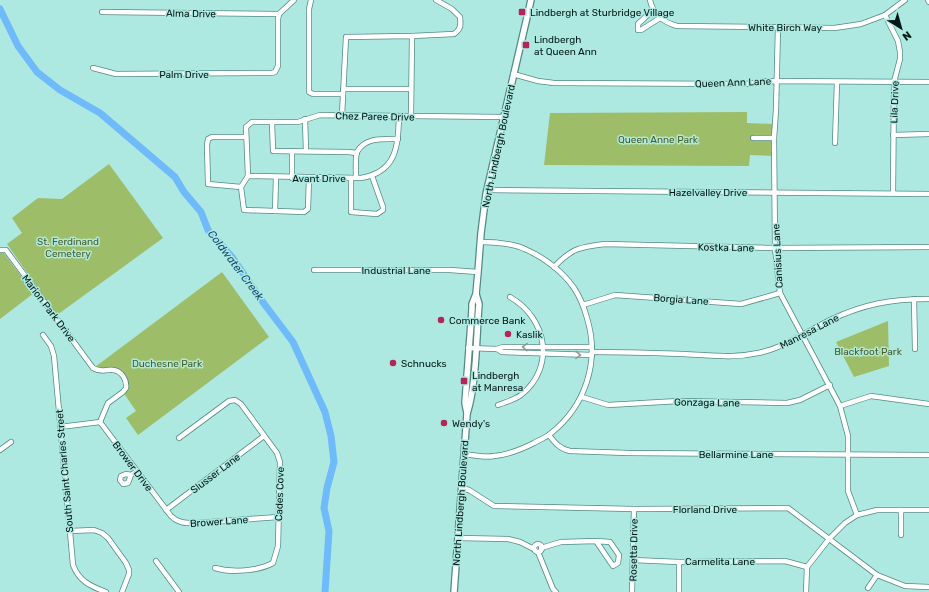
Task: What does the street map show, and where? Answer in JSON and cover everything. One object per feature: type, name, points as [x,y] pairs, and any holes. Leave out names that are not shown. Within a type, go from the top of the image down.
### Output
[{"type":"main road","name":"North Lindbergh Boulevard","points":[[467,414],[465,403],[468,348],[472,304],[476,294],[480,242],[487,190],[531,0]]},
{"type":"main road","name":"North Lindbergh Boulevard","points":[[454,592],[467,414],[470,403],[479,304],[476,294]]},
{"type":"street","points":[[279,14],[294,0]]},
{"type":"street","points":[[311,0],[308,9],[309,92],[313,94],[412,89]]},
{"type":"street","points":[[342,115],[346,37],[454,34],[459,31],[461,28],[460,17],[452,9],[436,0]]},
{"type":"street","name":"White Birch Way","points":[[650,0],[653,10],[660,18],[670,24],[678,26],[778,27],[848,26],[861,24],[885,15],[905,0]]},
{"type":"street","points":[[653,10],[638,24],[638,30],[641,30],[660,18]]},
{"type":"street","name":"Alma Drive","points":[[102,12],[279,14]]},
{"type":"street","name":"Palm Drive","points":[[93,68],[116,74],[269,74],[275,72],[278,66],[279,14]]},
{"type":"street","name":"Lila Drive","points":[[885,15],[900,46],[900,59],[894,82],[893,193]]},
{"type":"street","name":"Canisius Lane","points":[[778,27],[774,138],[775,248],[780,293],[840,406],[848,436],[848,491],[857,515]]},
{"type":"street","points":[[411,116],[412,36]]},
{"type":"street","name":"Queen Ann Lane","points":[[514,74],[554,82],[746,84],[777,81],[929,82]]},
{"type":"street","points":[[835,143],[837,82]]},
{"type":"street","name":"Chez Paree Drive","points":[[246,137],[246,127],[252,122],[298,122],[320,115],[503,117]]},
{"type":"street","points":[[398,140],[374,139],[364,144],[357,153],[353,178],[351,212],[377,214],[383,210],[372,176],[391,161],[397,149],[398,140],[399,116]]},
{"type":"street","points":[[305,119],[306,151]]},
{"type":"street","points":[[272,122],[273,151],[357,153]]},
{"type":"street","points":[[893,135],[929,134]]},
{"type":"street","points":[[241,187],[208,184],[208,139],[212,137],[246,137],[248,176],[241,187],[244,210],[304,212],[308,209],[309,178]]},
{"type":"street","points":[[753,138],[774,138]]},
{"type":"street","points":[[292,152],[292,178]]},
{"type":"street","name":"Avant Drive","points":[[248,176],[276,178],[353,178],[372,176]]},
{"type":"street","points":[[275,211],[276,178]]},
{"type":"street","name":"Hazelvalley Drive","points":[[487,190],[929,194]]},
{"type":"street","points":[[464,454],[494,457],[523,449],[549,435],[567,418],[582,397],[589,375],[592,351],[591,331],[583,305],[574,288],[554,267],[527,249],[500,242],[480,242]]},
{"type":"street","name":"Kostka Lane","points":[[554,267],[563,257],[580,247],[605,244],[775,248],[929,248]]},
{"type":"street","name":"Marion Park Drive","points":[[0,250],[6,250],[92,366],[98,371],[112,370],[116,371],[122,376],[126,384],[126,388],[108,403],[100,422]]},
{"type":"street","name":"Industrial Lane","points":[[314,270],[450,270],[478,272]]},
{"type":"street","name":"Borgia Lane","points":[[583,305],[615,295],[741,304],[780,293]]},
{"type":"street","points":[[498,405],[510,401],[520,395],[536,376],[542,362],[543,346],[538,326],[533,316],[520,303],[510,297]]},
{"type":"street","points":[[914,299],[915,349]]},
{"type":"street","name":"Manresa Lane","points":[[468,348],[497,349],[503,347],[543,346],[592,351],[686,354],[720,357],[740,356],[783,346],[850,311],[876,303],[891,300],[929,299]]},
{"type":"street","name":"South Saint Charles Street","points":[[43,335],[51,346],[54,356],[73,565],[79,577],[87,584],[106,592]]},
{"type":"street","name":"Manresa Lane","points":[[497,349],[502,352],[542,354],[592,351]]},
{"type":"street","name":"Gonzaga Lane","points":[[582,397],[608,405],[678,401],[787,403],[800,400],[830,385]]},
{"type":"street","points":[[840,406],[871,396],[929,404]]},
{"type":"street","name":"Cades Cove","points":[[179,438],[229,401],[235,400],[241,404],[277,453],[280,462],[278,546],[273,563],[263,568],[225,571],[215,568]]},
{"type":"street","points":[[60,427],[100,422]]},
{"type":"street","name":"Brower Drive","points":[[100,422],[166,510]]},
{"type":"street","name":"Bellarmine Lane","points":[[549,435],[564,450],[570,451],[636,453],[929,455]]},
{"type":"street","name":"Slusser Lane","points":[[166,510],[264,436]]},
{"type":"street","points":[[0,450],[11,442]]},
{"type":"street","points":[[131,475],[137,471]]},
{"type":"street","name":"Florland Drive","points":[[462,488],[469,490],[494,506],[634,509],[788,508],[877,575],[905,586],[929,587]]},
{"type":"street","name":"Rosetta Drive","points":[[632,592],[634,509]]},
{"type":"street","name":"Brower Lane","points":[[166,510],[177,521],[185,523],[278,516]]},
{"type":"street","points":[[806,592],[807,567],[829,539],[845,523],[857,515],[877,510],[929,510]]},
{"type":"street","points":[[901,510],[901,535]]},
{"type":"street","points":[[70,531],[94,530],[102,533],[108,538],[126,563],[129,570],[129,574],[122,592]]},
{"type":"street","points":[[458,538],[508,539],[534,548],[535,551],[538,552],[553,589],[556,592]]},
{"type":"street","points":[[538,552],[541,548],[561,542],[596,541],[610,542],[619,555],[618,563],[613,566],[596,541]]},
{"type":"street","points":[[534,548],[535,545],[538,545],[541,548]]},
{"type":"street","points":[[156,560],[179,592]]},
{"type":"street","name":"Carmelita Lane","points":[[633,560],[679,562],[785,561],[807,567]]},
{"type":"street","points":[[679,562],[679,592]]},
{"type":"street","points":[[868,588],[877,575]]},
{"type":"green space","name":"Queen Anne Park","points":[[747,112],[747,123],[773,124],[773,156],[750,155],[749,166],[544,165],[550,113]]},
{"type":"green space","name":"St. Ferdinand Cemetery","points":[[109,164],[163,238],[57,315],[7,244],[22,233],[12,218],[38,198],[62,199]]},
{"type":"green space","points":[[0,248],[34,293],[0,319]]},
{"type":"green space","name":"Duchesne Park","points":[[222,272],[269,337],[138,435],[126,418],[136,411],[123,392],[126,388],[120,373],[105,371],[95,367]]},
{"type":"green space","name":"Blackfoot Park","points":[[888,321],[889,366],[854,377],[836,342]]},
{"type":"waterway","name":"Coldwater Creek","points":[[0,9],[18,46],[37,72],[60,90],[100,113],[175,177],[184,192],[201,212],[208,230],[232,257],[262,301],[293,342],[325,412],[331,436],[334,462],[327,488],[324,508],[329,531],[325,592]]},
{"type":"place","name":"Lindbergh at Sturbridge Village","points":[[522,12]]},
{"type":"place","name":"Lindbergh at Queen Ann","points":[[526,45]]},
{"type":"place","name":"Commerce Bank","points":[[441,320]]},
{"type":"place","name":"Kaslik","points":[[508,334]]},
{"type":"place","name":"Schnucks","points":[[393,363]]},
{"type":"place","name":"Lindbergh at Manresa","points":[[464,381]]},
{"type":"place","name":"Wendy's","points":[[444,423]]}]
